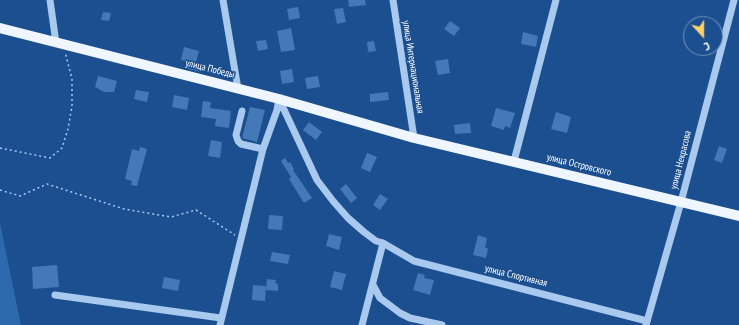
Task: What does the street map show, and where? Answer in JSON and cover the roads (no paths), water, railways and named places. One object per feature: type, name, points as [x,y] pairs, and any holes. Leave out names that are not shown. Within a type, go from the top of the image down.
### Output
[{"type":"main road","name":"улица Победы","points":[[0,28],[279,99],[414,138]]},
{"type":"main road","name":"улица Островского","points":[[414,138],[739,216]]},
{"type":"street","points":[[50,0],[60,44]]},
{"type":"street","points":[[223,0],[238,89]]},
{"type":"street","name":"улица Интернациональная","points":[[393,0],[414,138]]},
{"type":"street","points":[[514,161],[556,0]]},
{"type":"street","name":"улица Некрасова","points":[[647,323],[681,202],[734,0]]},
{"type":"street","points":[[55,294],[220,321],[263,150],[277,110],[279,99]]},
{"type":"street","name":"улица Спортивная","points":[[279,99],[317,180],[332,201],[348,218],[376,241],[414,260],[647,323]]},
{"type":"street","points":[[242,112],[236,135],[238,141],[241,144],[263,150]]},
{"type":"street","points":[[362,325],[383,244]]},
{"type":"street","points":[[372,285],[380,298],[400,313],[410,318],[442,325]]}]
